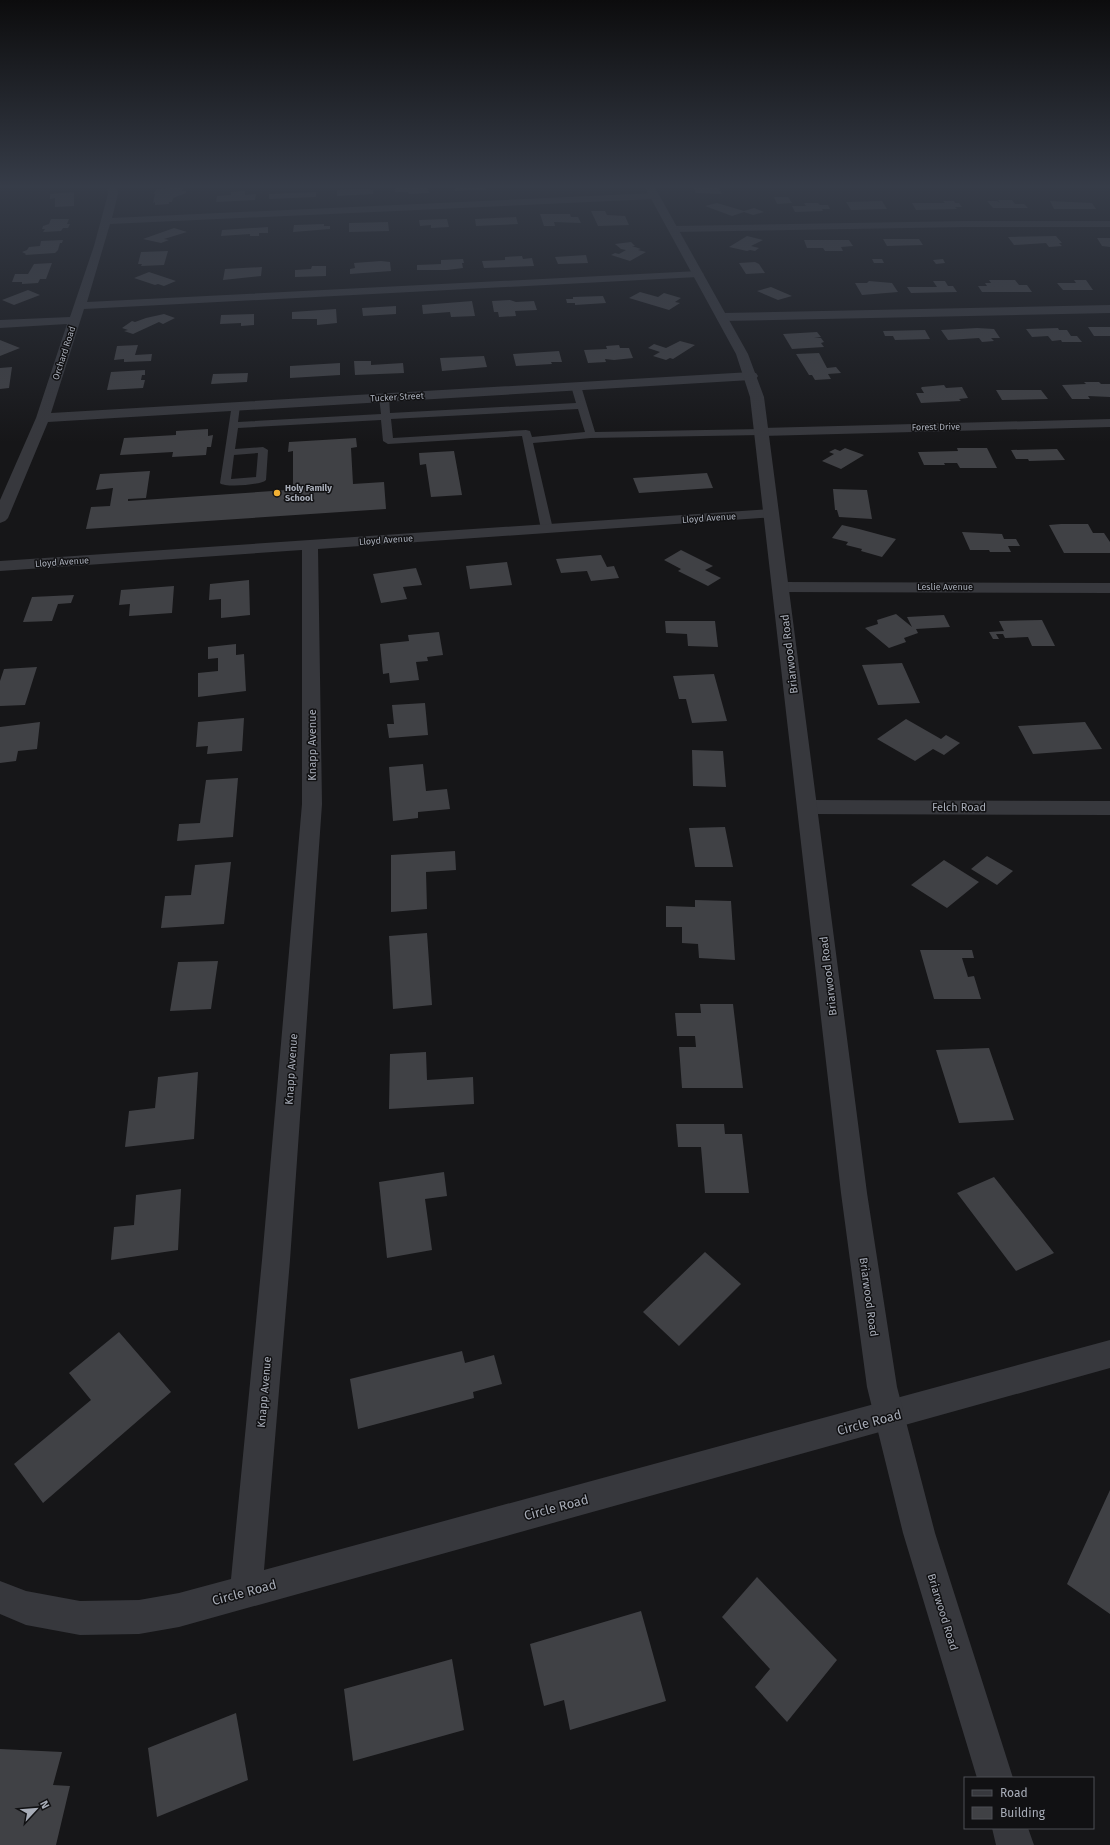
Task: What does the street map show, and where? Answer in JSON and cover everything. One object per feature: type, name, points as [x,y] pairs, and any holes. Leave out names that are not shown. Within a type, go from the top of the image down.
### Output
[{"type":"street","name":"Orchard Road","points":[[0,518],[43,418],[91,270]]},
{"type":"street","name":"Briarwood Road","points":[[696,270],[742,354],[751,376],[757,397],[854,1193],[882,1387],[888,1416],[921,1540],[995,1777]]},
{"type":"street","points":[[80,306],[698,274]]},
{"type":"street","points":[[722,317],[1110,310]]},
{"type":"street","points":[[0,324],[75,320]]},
{"type":"street","name":"Tucker Street","points":[[43,418],[751,376]]},
{"type":"street","name":"Forest Drive","points":[[761,432],[1110,423]]},
{"type":"street","name":"Lloyd Avenue","points":[[0,566],[771,514]]},
{"type":"street","name":"Knapp Avenue","points":[[246,1591],[276,1260],[312,804],[312,644],[310,545]]},
{"type":"street","name":"Leslie Avenue","points":[[781,587],[1110,588]]},
{"type":"street","name":"Felch Road","points":[[808,807],[1110,808]]},
{"type":"street","name":"Circle Road","points":[[0,1597],[26,1608],[80,1618],[132,1618],[179,1610],[1110,1354]]},
{"type":"street","points":[[1010,1829],[1015,1845]]},
{"type":"lane","points":[[576,386],[591,436]]},
{"type":"lane","points":[[384,397],[388,441],[526,433],[547,529]]},
{"type":"lane","points":[[229,452],[235,406]]},
{"type":"lane","points":[[233,425],[582,406]]},
{"type":"lane","points":[[528,440],[591,436],[761,432]]},
{"type":"building","points":[[30,270],[49,270],[46,279],[40,279],[38,283],[22,284],[22,282],[12,282],[15,274],[28,274]]},
{"type":"building","points":[[225,270],[262,270],[261,276],[223,280]]},
{"type":"building","points":[[295,270],[326,270],[326,276],[295,277]]},
{"type":"building","points":[[350,270],[391,271],[350,274]]},
{"type":"building","points":[[744,270],[763,270],[765,273],[746,274]]},
{"type":"building","points":[[149,272],[176,281],[164,286],[158,284],[155,285],[134,278]]},
{"type":"building","points":[[989,280],[1015,280],[1019,285],[1027,285],[1032,292],[982,292],[978,286],[987,286],[985,283],[991,283]]},
{"type":"building","points":[[1074,280],[1086,280],[1093,290],[1063,290],[1057,283],[1076,283]]},
{"type":"building","points":[[869,281],[892,283],[898,292],[862,295],[855,283],[867,283]]},
{"type":"building","points":[[933,281],[945,281],[948,286],[953,286],[957,292],[911,293],[907,287],[937,287]]},
{"type":"building","points":[[771,287],[792,296],[778,300],[757,291]]},
{"type":"building","points":[[28,290],[40,295],[14,305],[2,300]]},
{"type":"building","points":[[640,292],[658,297],[664,293],[681,298],[675,302],[680,303],[669,310],[629,298]]},
{"type":"building","points":[[603,296],[606,303],[575,305],[575,303],[567,303],[566,299],[573,299],[573,297]]},
{"type":"building","points":[[510,300],[516,302],[534,301],[537,310],[515,311],[516,316],[499,317],[498,312],[494,312],[492,301]]},
{"type":"building","points":[[472,301],[475,316],[451,317],[450,312],[423,314],[422,305]]},
{"type":"building","points":[[396,306],[396,314],[363,316],[362,308]]},
{"type":"building","points":[[336,309],[337,323],[317,325],[317,319],[292,319],[292,312]]},
{"type":"building","points":[[164,314],[175,318],[163,324],[159,322],[133,334],[124,331],[128,330],[122,328],[132,321],[135,322]]},
{"type":"building","points":[[254,314],[254,325],[241,326],[241,323],[220,324],[221,315]]},
{"type":"building","points":[[1088,327],[1110,327],[1110,336],[1094,336]]},
{"type":"building","points":[[977,328],[994,329],[1000,338],[991,338],[994,341],[982,342],[979,338],[948,340],[941,330]]},
{"type":"building","points":[[1058,328],[1059,330],[1067,330],[1071,336],[1077,336],[1082,342],[1062,342],[1061,340],[1052,341],[1048,336],[1032,337],[1026,329]]},
{"type":"building","points":[[925,330],[930,339],[895,340],[893,336],[885,336],[883,331]]},
{"type":"building","points":[[817,332],[821,337],[814,338],[821,338],[824,342],[821,343],[824,347],[792,349],[783,334]]},
{"type":"building","points":[[0,340],[20,348],[0,356]]},
{"type":"building","points":[[680,341],[695,345],[673,359],[670,358],[666,360],[653,356],[660,352],[648,348],[654,344],[666,348]]},
{"type":"building","points":[[138,345],[135,355],[152,354],[151,361],[124,362],[124,359],[114,360],[117,346]]},
{"type":"building","points":[[619,345],[620,348],[629,348],[633,358],[614,360],[605,359],[606,362],[588,363],[584,350],[607,349],[606,346]]},
{"type":"building","points":[[559,351],[562,362],[551,362],[552,364],[516,366],[513,354]]},
{"type":"building","points":[[819,353],[827,368],[836,367],[841,373],[828,374],[831,379],[815,380],[812,375],[809,375],[796,354]]},
{"type":"building","points":[[484,356],[487,367],[442,371],[440,358]]},
{"type":"building","points":[[354,361],[371,361],[371,365],[403,363],[404,373],[355,375]]},
{"type":"building","points":[[340,363],[340,375],[290,378],[290,366]]},
{"type":"building","points":[[12,367],[9,388],[0,389],[0,368]]},
{"type":"building","points":[[145,370],[145,375],[142,375],[141,380],[145,380],[143,388],[107,390],[111,372]]},
{"type":"building","points":[[248,373],[247,382],[211,384],[213,374]]},
{"type":"building","points":[[1084,382],[1110,384],[1110,397],[1088,396],[1090,399],[1072,399],[1062,385],[1086,384]]},
{"type":"building","points":[[944,385],[946,388],[962,387],[968,398],[959,399],[961,401],[921,403],[916,393],[924,393],[921,388],[922,387]]},
{"type":"building","points":[[996,390],[1041,390],[1048,399],[1002,400]]},
{"type":"building","points":[[208,429],[208,436],[213,435],[211,447],[207,447],[206,455],[172,457],[173,452],[120,455],[124,438],[176,435],[176,431]]},
{"type":"building","points":[[356,438],[357,447],[351,448],[353,484],[384,482],[386,509],[86,529],[91,507],[110,506],[113,488],[96,490],[100,474],[150,471],[146,498],[128,499],[128,501],[287,490],[293,488],[293,451],[288,452],[289,442]]},
{"type":"building","points":[[845,448],[864,455],[841,469],[822,461],[834,454],[829,452],[835,449],[840,451]]},
{"type":"building","points":[[957,448],[987,448],[997,468],[960,468],[957,463],[944,463],[945,465],[924,465],[918,452],[958,451]]},
{"type":"building","points":[[1057,449],[1065,460],[1029,461],[1028,459],[1016,459],[1011,450]]},
{"type":"building","points":[[454,451],[462,495],[431,497],[426,464],[420,465],[419,453]]},
{"type":"building","points":[[707,473],[713,488],[639,493],[633,478]]},
{"type":"building","points":[[833,489],[867,490],[872,519],[839,517],[837,510],[835,510]]},
{"type":"building","points":[[1088,524],[1093,533],[1104,533],[1110,542],[1110,553],[1064,553],[1049,525]]},
{"type":"building","points":[[842,525],[896,539],[882,557],[861,551],[862,549],[846,545],[848,542],[832,538]]},
{"type":"building","points":[[962,532],[1002,534],[1004,539],[1016,539],[1020,546],[1008,546],[1011,552],[970,550]]},
{"type":"building","points":[[681,550],[713,566],[705,570],[721,578],[708,586],[678,571],[681,569],[664,560]]},
{"type":"building","points":[[601,555],[607,567],[614,566],[619,578],[591,581],[587,571],[561,573],[556,559]]},
{"type":"building","points":[[507,562],[512,585],[470,589],[466,566]]},
{"type":"building","points":[[416,568],[422,585],[403,587],[407,599],[381,603],[373,574]]},
{"type":"building","points":[[249,580],[250,615],[221,618],[221,599],[209,600],[210,584]]},
{"type":"building","points":[[174,586],[172,613],[129,616],[130,604],[119,605],[121,590]]},
{"type":"building","points":[[74,595],[71,603],[58,604],[52,621],[23,622],[32,597]]},
{"type":"building","points":[[896,614],[912,627],[907,617],[944,615],[950,627],[916,629],[918,633],[904,638],[906,642],[889,648],[865,628],[878,624],[877,620]]},
{"type":"building","points":[[1042,620],[1055,646],[1032,646],[1028,637],[1005,638],[1003,634],[996,634],[999,639],[993,639],[989,632],[1004,631],[999,621]]},
{"type":"building","points":[[665,621],[715,621],[718,647],[688,646],[687,634],[666,633]]},
{"type":"building","points":[[439,632],[443,655],[427,657],[428,661],[416,662],[419,680],[390,683],[389,673],[383,674],[380,644],[409,641],[408,635]]},
{"type":"building","points":[[236,644],[236,655],[244,654],[246,691],[198,697],[198,673],[218,671],[218,658],[208,659],[208,647]]},
{"type":"building","points":[[902,663],[920,703],[878,705],[862,665]]},
{"type":"building","points":[[37,667],[25,705],[0,706],[0,681],[4,669]]},
{"type":"building","points":[[714,674],[727,721],[692,723],[686,699],[679,699],[673,676]]},
{"type":"building","points":[[425,703],[428,735],[389,738],[387,724],[394,724],[392,705]]},
{"type":"building","points":[[244,718],[242,751],[207,754],[208,746],[196,747],[198,722]]},
{"type":"building","points":[[906,719],[941,739],[946,735],[960,743],[944,755],[933,749],[915,761],[877,739]]},
{"type":"building","points":[[40,722],[37,749],[18,751],[16,761],[0,763],[0,727]]},
{"type":"building","points":[[1085,722],[1102,749],[1033,754],[1018,726]]},
{"type":"building","points":[[692,750],[723,751],[726,787],[693,786]]},
{"type":"building","points":[[423,764],[426,791],[447,789],[450,809],[418,812],[418,818],[393,821],[389,767]]},
{"type":"building","points":[[238,778],[233,837],[177,841],[179,824],[200,823],[206,780]]},
{"type":"building","points":[[725,827],[733,867],[695,867],[689,828]]},
{"type":"building","points":[[455,851],[456,870],[426,872],[427,909],[391,912],[391,855]]},
{"type":"building","points":[[987,856],[1013,871],[997,885],[971,869]]},
{"type":"building","points":[[944,860],[979,882],[947,908],[911,885]]},
{"type":"building","points":[[231,862],[224,924],[161,928],[165,896],[191,895],[195,865]]},
{"type":"building","points":[[695,900],[731,901],[735,960],[699,958],[698,944],[682,943],[682,927],[666,927],[666,906],[695,907]]},
{"type":"building","points":[[427,933],[432,1005],[393,1009],[389,936]]},
{"type":"building","points":[[920,950],[972,950],[974,958],[962,958],[968,977],[974,976],[981,999],[934,999]]},
{"type":"building","points":[[218,961],[211,1009],[170,1011],[178,962]]},
{"type":"building","points":[[700,1004],[733,1004],[743,1088],[682,1088],[679,1047],[696,1047],[695,1036],[677,1036],[675,1013],[701,1013]]},
{"type":"building","points":[[989,1048],[1014,1120],[959,1123],[936,1050]]},
{"type":"building","points":[[426,1052],[427,1080],[473,1077],[474,1104],[389,1109],[390,1054]]},
{"type":"building","points":[[198,1072],[194,1139],[125,1147],[129,1111],[155,1108],[158,1077]]},
{"type":"building","points":[[676,1124],[724,1124],[725,1134],[742,1134],[749,1193],[705,1193],[701,1147],[678,1147]]},
{"type":"building","points":[[444,1172],[447,1196],[425,1199],[432,1250],[387,1258],[379,1182]]},
{"type":"building","points":[[994,1177],[1054,1253],[1016,1271],[957,1193]]},
{"type":"building","points":[[181,1189],[178,1250],[111,1260],[114,1227],[134,1225],[136,1195]]},
{"type":"building","points":[[705,1252],[741,1284],[679,1346],[643,1312]]},
{"type":"building","points":[[119,1332],[171,1392],[43,1503],[14,1464],[91,1400],[69,1373]]},
{"type":"building","points":[[462,1351],[465,1363],[494,1355],[502,1384],[473,1392],[474,1398],[358,1429],[350,1379]]},
{"type":"building","points":[[1110,1490],[1110,1614],[1067,1584]]},
{"type":"building","points":[[757,1577],[837,1660],[787,1722],[755,1687],[770,1669],[722,1617]]},
{"type":"building","points":[[641,1611],[666,1701],[570,1730],[564,1700],[544,1706],[530,1644]]},
{"type":"building","points":[[452,1659],[464,1730],[353,1761],[344,1689]]},
{"type":"building","points":[[236,1713],[248,1780],[157,1817],[148,1748]]},
{"type":"building","points":[[0,1749],[62,1752],[53,1785],[70,1786],[56,1845],[0,1845]]},
{"type":"place","name":"Holy Family School","points":[[277,493]]}]
